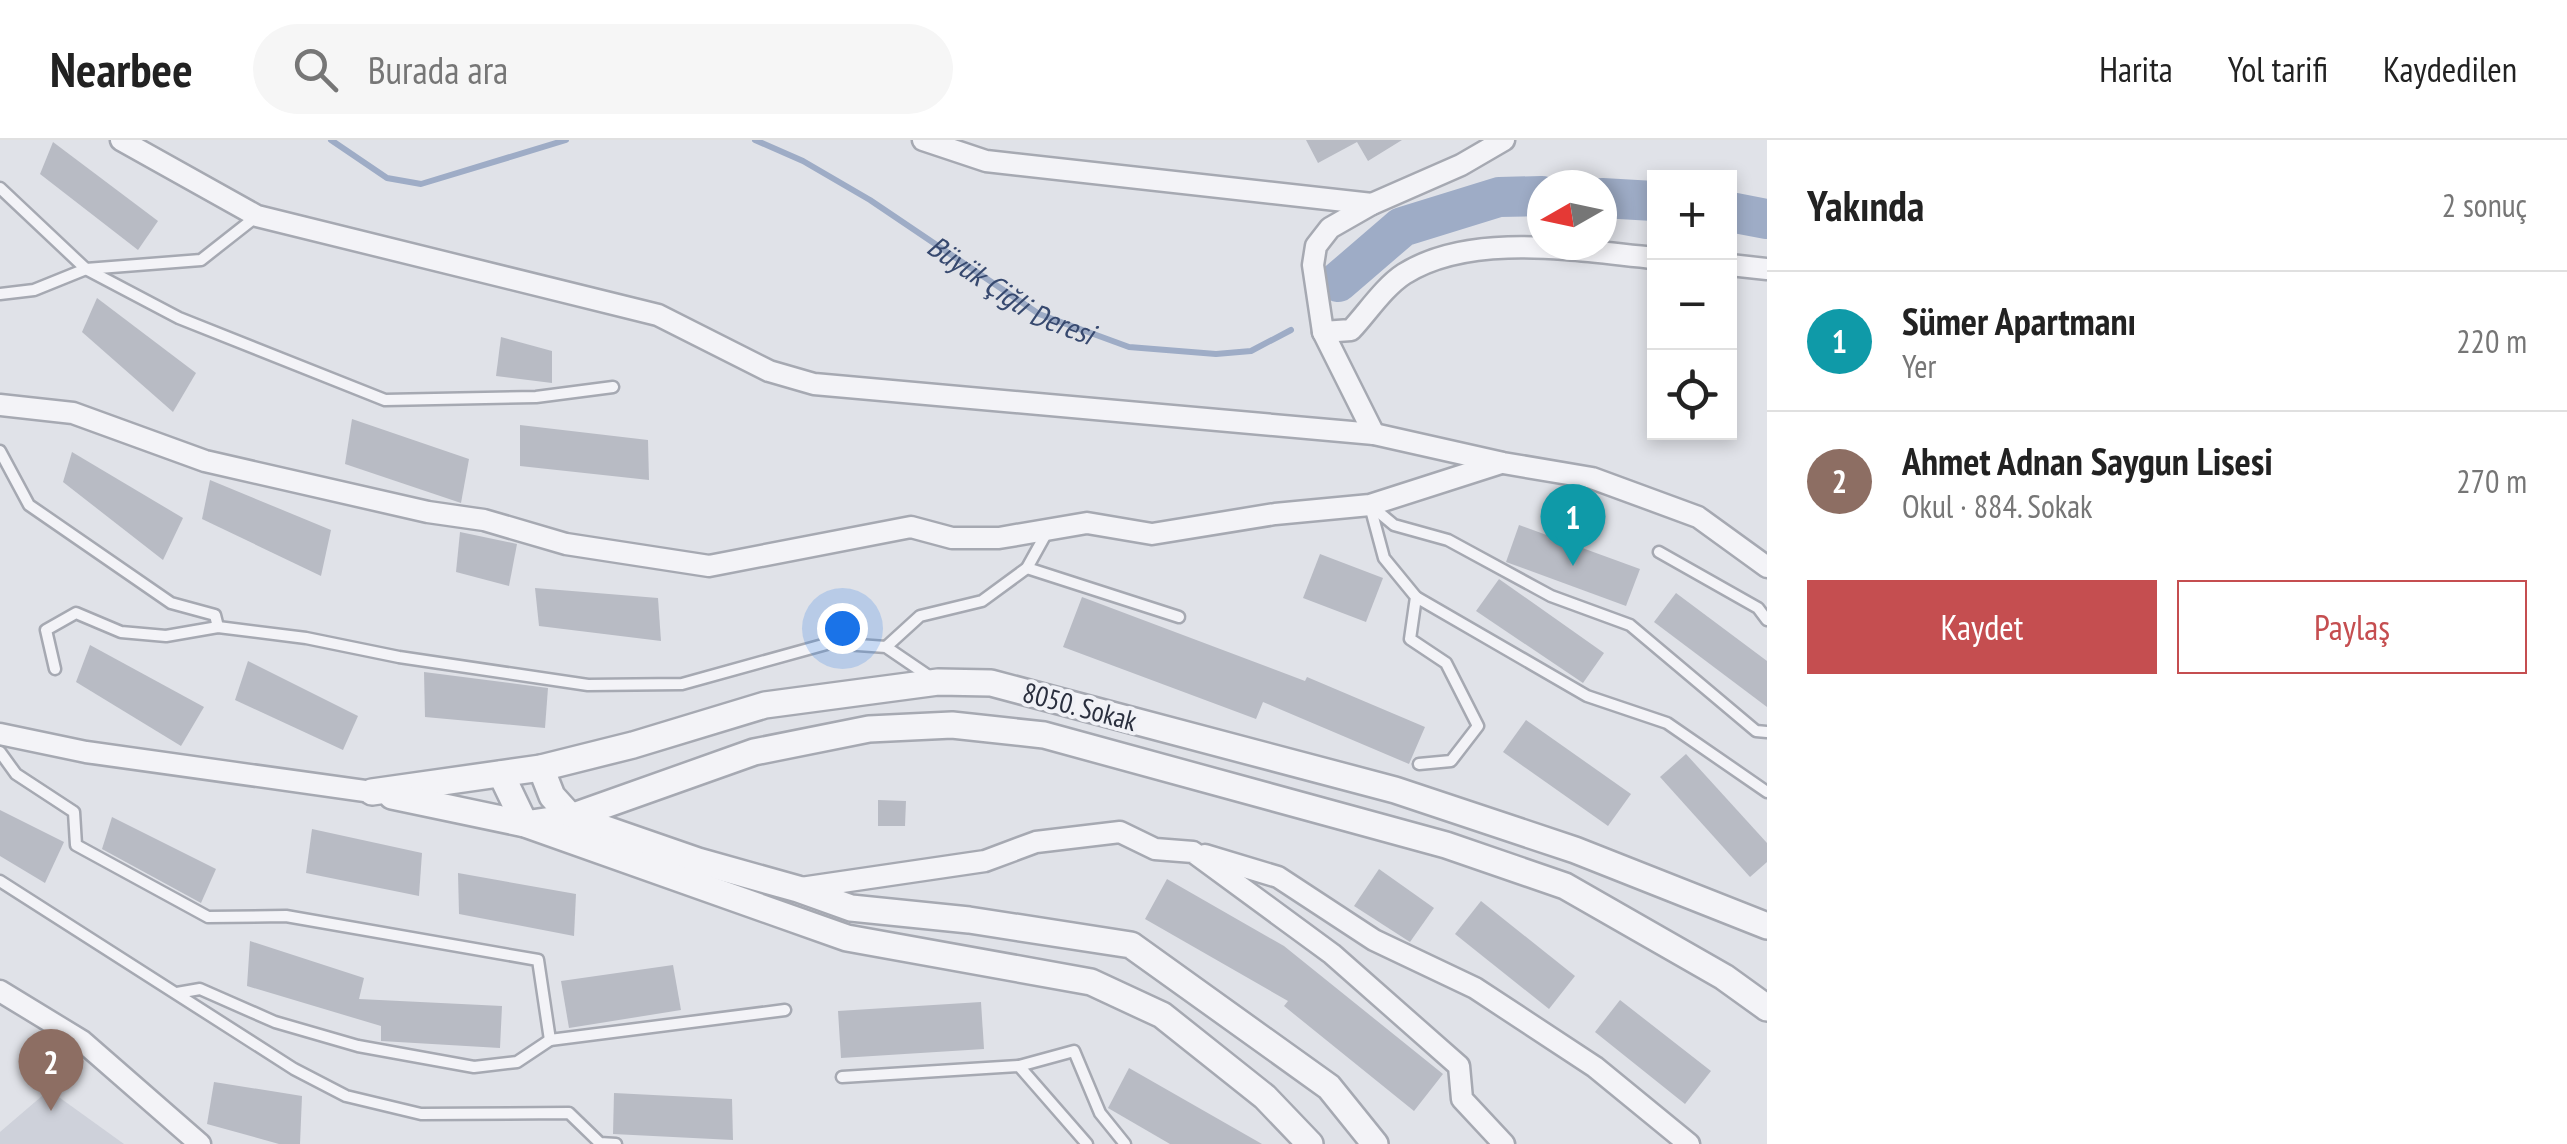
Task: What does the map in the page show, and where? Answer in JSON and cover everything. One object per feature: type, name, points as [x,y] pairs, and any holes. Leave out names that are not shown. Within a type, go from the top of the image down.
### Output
[{"type":"street","points":[[121,140],[257,216],[658,315],[769,371],[814,384],[1374,434],[1592,478],[1698,517],[1767,566]]},
{"type":"street","points":[[924,140],[957,154],[1003,164],[1372,204]]},
{"type":"street","points":[[1374,434],[1323,332],[1313,265],[1316,246],[1330,228],[1372,204],[1461,165],[1504,140]]},
{"type":"street","points":[[1323,332],[1351,330],[1402,275],[1440,258],[1504,247],[1647,257]]},
{"type":"street","points":[[1737,266],[1767,269]]},
{"type":"street","points":[[0,405],[73,413],[205,461],[428,512],[484,520],[566,544],[708,566],[910,527],[952,538],[999,538],[1087,523],[1152,534],[1276,514],[1370,505],[1503,462]]},
{"type":"street","name":"8050. Sokak","points":[[372,792],[541,768],[634,745],[764,705],[938,682],[991,683],[1395,790],[1575,850],[1767,926]]},
{"type":"street","name":"8050. Sokak","points":[[524,824],[571,816],[754,752],[869,729],[952,725],[1044,735],[1446,844],[1565,886],[1724,977],[1767,1008]]},
{"type":"street","points":[[0,734],[86,752],[372,792],[524,824],[847,938],[1091,982],[1162,1016],[1265,1097],[1310,1144]]},
{"type":"street","points":[[541,768],[552,796],[571,816],[850,908],[968,920],[1131,945],[1329,1086],[1375,1144]]},
{"type":"street","points":[[501,774],[524,824]]},
{"type":"street","points":[[798,889],[985,861],[1036,842],[1120,832],[1155,848],[1193,852],[1278,876],[1374,940],[1475,988],[1596,1066],[1689,1144]]},
{"type":"street","points":[[1193,852],[1332,954],[1460,1066],[1462,1099],[1504,1144]]},
{"type":"street","points":[[1742,917],[1767,935]]},
{"type":"street","points":[[0,991],[82,1041],[200,1144]]},
{"type":"lane","points":[[0,188],[86,269],[179,318],[385,400],[536,396],[613,387]]},
{"type":"lane","points":[[0,294],[34,290],[86,269],[201,260],[257,216]]},
{"type":"lane","points":[[0,451],[29,504],[171,603],[215,615],[218,628]]},
{"type":"lane","points":[[1370,505],[1384,558],[1416,597],[1588,696],[1667,723],[1767,792]]},
{"type":"lane","points":[[1370,505],[1394,524],[1448,540],[1551,596],[1630,625],[1764,734]]},
{"type":"lane","points":[[886,647],[920,616],[982,600],[1027,568],[1048,531]]},
{"type":"lane","points":[[1658,552],[1758,608],[1767,620]]},
{"type":"lane","points":[[1027,568],[1179,617]]},
{"type":"lane","points":[[1416,597],[1410,639],[1446,663],[1478,726],[1451,760],[1419,764]]},
{"type":"lane","points":[[56,669],[46,630],[76,613],[121,632],[166,636],[218,628],[306,638],[588,684],[682,684],[830,642],[886,647],[938,682]]},
{"type":"lane","points":[[0,752],[16,774],[74,812],[76,844],[208,917],[286,916],[538,960],[550,1040]]},
{"type":"lane","points":[[0,881],[294,1068],[346,1096],[421,1114],[569,1113],[600,1143],[616,1144]]},
{"type":"lane","points":[[177,993],[200,989],[275,1022],[358,1046],[474,1066],[517,1062],[550,1040],[784,1010]]},
{"type":"lane","points":[[842,1077],[1019,1066],[1074,1051],[1100,1113],[1125,1144]]},
{"type":"lane","points":[[1019,1066],[1087,1144]]},
{"type":"shaded area","points":[[49,1090],[124,1144],[0,1144],[0,1132]]},
{"type":"building","points":[[1306,140],[1402,140],[1368,161],[1357,142],[1318,163]]},
{"type":"building","points":[[53,142],[158,221],[138,250],[40,174]]},
{"type":"building","points":[[97,298],[196,373],[173,412],[82,332]]},
{"type":"building","points":[[501,337],[552,351],[552,383],[496,376]]},
{"type":"building","points":[[352,419],[469,459],[461,503],[345,464]]},
{"type":"building","points":[[520,425],[648,440],[649,480],[520,466]]},
{"type":"building","points":[[72,452],[183,518],[163,560],[63,482]]},
{"type":"building","points":[[210,480],[331,530],[321,576],[202,519]]},
{"type":"building","points":[[1519,525],[1640,569],[1626,606],[1506,562]]},
{"type":"building","points":[[460,532],[517,544],[509,586],[456,572]]},
{"type":"building","points":[[1320,554],[1383,578],[1366,622],[1303,598]]},
{"type":"building","points":[[1499,579],[1604,653],[1583,683],[1476,611]]},
{"type":"building","points":[[535,588],[658,598],[661,641],[539,626]]},
{"type":"building","points":[[1676,593],[1767,661],[1767,707],[1654,622]]},
{"type":"building","points":[[1082,597],[1305,681],[1307,677],[1425,727],[1409,764],[1263,702],[1256,719],[1063,647]]},
{"type":"building","points":[[90,645],[204,707],[181,746],[76,682]]},
{"type":"building","points":[[248,661],[358,716],[343,750],[235,700]]},
{"type":"building","points":[[424,672],[548,688],[545,728],[425,717]]},
{"type":"building","points":[[1526,720],[1631,794],[1608,826],[1503,752]]},
{"type":"building","points":[[1686,754],[1767,843],[1767,862],[1750,877],[1660,777]]},
{"type":"building","points":[[878,800],[906,801],[905,826],[878,826]]},
{"type":"building","points":[[0,810],[64,842],[45,883],[0,856]]},
{"type":"building","points":[[112,817],[216,869],[201,903],[102,849]]},
{"type":"building","points":[[312,829],[422,853],[419,896],[306,873]]},
{"type":"building","points":[[1379,869],[1434,908],[1410,942],[1354,906]]},
{"type":"building","points":[[458,873],[576,894],[574,936],[459,914]]},
{"type":"building","points":[[1167,879],[1284,946],[1443,1074],[1414,1111],[1284,1006],[1288,1001],[1145,919]]},
{"type":"building","points":[[1481,901],[1575,976],[1549,1009],[1455,934]]},
{"type":"building","points":[[250,941],[364,978],[359,999],[502,1006],[500,1048],[381,1041],[381,1026],[247,986]]},
{"type":"building","points":[[673,965],[681,1010],[569,1028],[561,981]]},
{"type":"building","points":[[1620,1000],[1711,1071],[1685,1104],[1595,1032]]},
{"type":"building","points":[[981,1002],[984,1049],[841,1058],[838,1011]]},
{"type":"building","points":[[1129,1068],[1262,1144],[1170,1144],[1108,1108]]},
{"type":"building","points":[[214,1082],[302,1096],[300,1144],[279,1144],[207,1124]]},
{"type":"building","points":[[614,1093],[732,1099],[733,1140],[613,1134]]},
{"type":"waterway","name":"Büyük Çiğli Deresi","points":[[331,140],[387,178],[421,184],[566,140]]},
{"type":"waterway","name":"Büyük Çiğli Deresi","points":[[755,140],[803,161],[870,200],[1039,314],[1129,347],[1216,354],[1251,351],[1291,330]]},
{"type":"waterway","name":"Büyük Çiğli Deresi","points":[[1338,282],[1402,227],[1499,197],[1527,196]]},
{"type":"waterway","name":"Büyük Çiğli Deresi","points":[[1617,199],[1647,201]]},
{"type":"waterway","name":"Büyük Çiğli Deresi","points":[[1737,213],[1767,219]]},
{"type":"place","name":"Sümer Apartmanı","points":[[1573,566]]},
{"type":"place","name":"Ahmet Adnan Saygun Lisesi","points":[[51,1111]]}]
